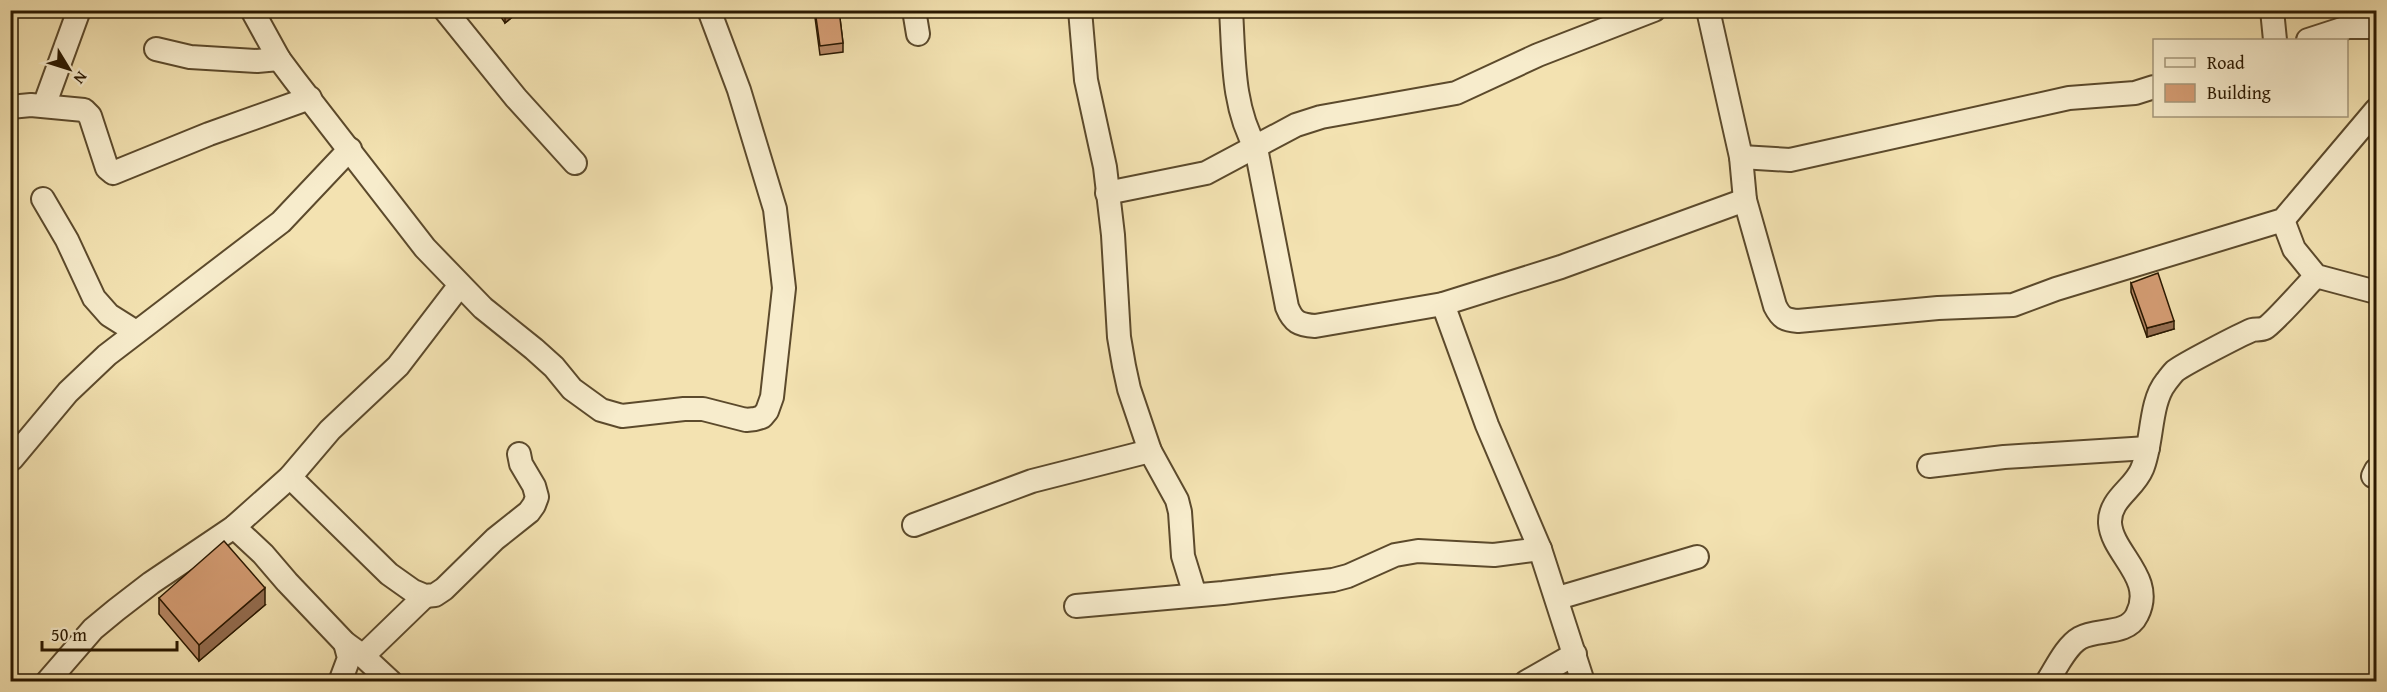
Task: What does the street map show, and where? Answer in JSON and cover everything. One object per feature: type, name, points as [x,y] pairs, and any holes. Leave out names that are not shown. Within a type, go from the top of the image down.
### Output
[{"type":"street","points":[[44,106],[79,10]]},
{"type":"street","points":[[252,10],[279,59],[350,149],[390,206],[425,248],[505,327],[554,367],[572,389],[608,414],[622,416],[684,409],[703,410],[755,420],[767,411],[774,386],[784,288],[777,220],[739,90],[709,10]]},
{"type":"street","points":[[445,10],[516,98],[575,163]]},
{"type":"street","points":[[914,10],[918,34]]},
{"type":"street","points":[[1080,10],[1086,80],[1105,167],[1113,235],[1119,338],[1124,366],[1129,389],[1150,451],[1177,500],[1183,556],[1195,595]]},
{"type":"street","points":[[1231,10],[1239,109],[1245,129],[1256,148],[1287,307],[1291,318],[1297,323],[1315,326],[1443,304],[1561,267],[1745,200]]},
{"type":"street","points":[[1107,194],[1206,173],[1296,125],[1320,117],[1456,93],[1538,55],[1654,10]]},
{"type":"street","points":[[1708,10],[1741,157],[1745,200],[1775,306],[1785,320],[1798,321],[1938,308],[2013,305],[2056,289],[2283,220],[2376,110]]},
{"type":"street","points":[[2272,10],[2276,39]]},
{"type":"street","points":[[2311,39],[2348,27],[2376,27]]},
{"type":"street","points":[[156,49],[190,57],[257,61],[279,59]]},
{"type":"street","points":[[1741,157],[1790,160],[2069,98],[2135,93],[2153,87]]},
{"type":"street","points":[[10,107],[30,105],[84,110],[87,112],[107,168],[113,173],[226,128],[310,98]]},
{"type":"street","points":[[12,459],[68,392],[107,355],[281,222],[350,149]]},
{"type":"street","points":[[44,199],[67,240],[94,298],[109,315],[136,332]]},
{"type":"street","points":[[2283,220],[2294,249],[2316,276],[2376,292]]},
{"type":"street","points":[[2047,681],[2073,644],[2081,638],[2121,628],[2132,623],[2138,613],[2141,595],[2136,572],[2116,541],[2110,524],[2111,512],[2116,501],[2142,471],[2164,384],[2176,370],[2252,330],[2266,328],[2316,276]]},
{"type":"street","points":[[47,681],[93,629],[151,583],[234,527],[290,477],[330,430],[398,366],[460,285]]},
{"type":"street","points":[[1443,304],[1487,425],[1540,549],[1583,681]]},
{"type":"street","points":[[1929,466],[2004,457],[2148,448]]},
{"type":"street","points":[[914,525],[1032,481],[1150,451]]},
{"type":"street","points":[[290,477],[389,574],[414,591],[425,596],[435,595],[495,539],[530,512],[537,497],[534,486],[521,464],[519,454]]},
{"type":"street","points":[[234,527],[354,649],[391,681]]},
{"type":"street","points":[[1076,606],[1333,580],[1348,576],[1395,555],[1418,551],[1494,555],[1540,549]]},
{"type":"street","points":[[1557,598],[1697,557]]},
{"type":"street","points":[[340,681],[354,649],[425,596]]},
{"type":"street","points":[[1526,681],[1575,654]]},
{"type":"building","points":[[815,10],[839,10],[843,43],[820,46]]},
{"type":"building","points":[[2158,273],[2174,321],[2147,328],[2131,283]]},
{"type":"building","points":[[224,541],[265,588],[199,645],[159,598]]}]
